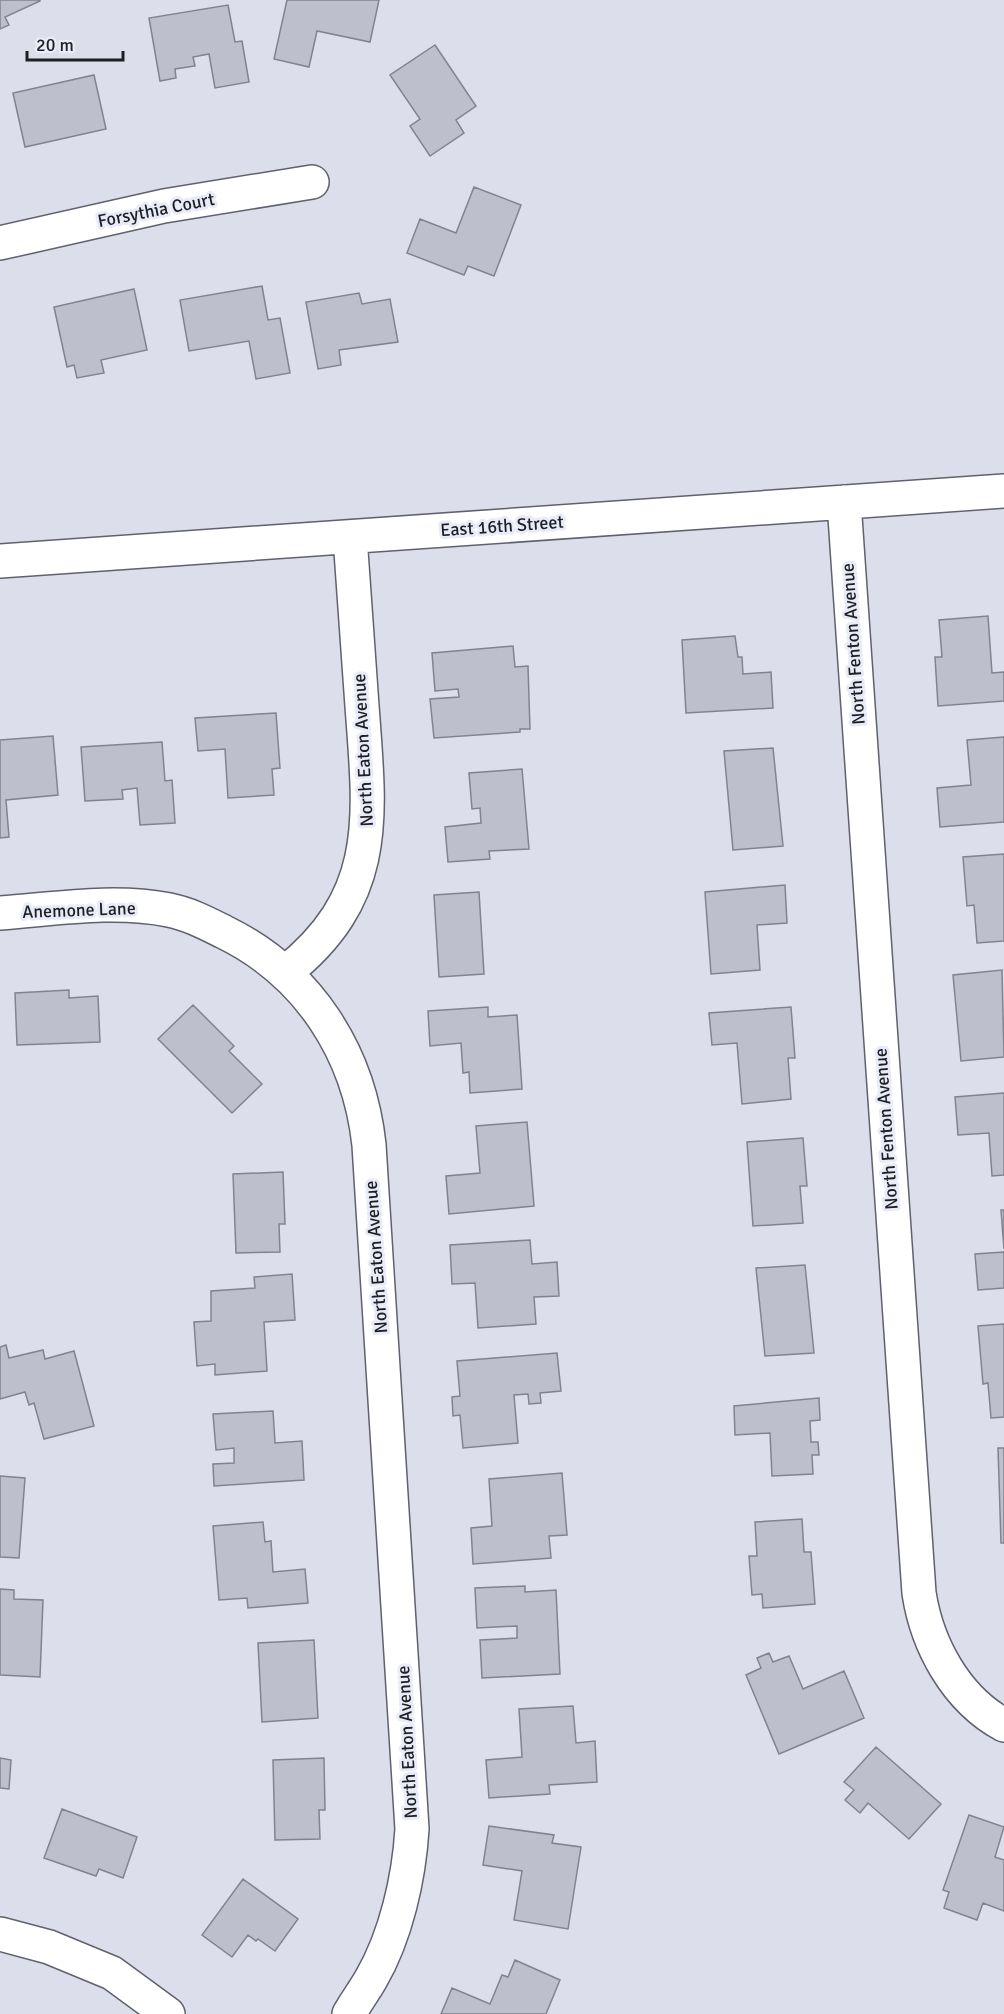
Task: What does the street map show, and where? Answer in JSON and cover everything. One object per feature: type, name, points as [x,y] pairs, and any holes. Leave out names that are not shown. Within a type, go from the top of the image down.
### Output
[{"type":"street","name":"Forsythia Court","points":[[0,243],[153,208],[312,182]]},
{"type":"street","name":"East 16th Street","points":[[0,561],[1004,491]]},
{"type":"street","name":"North Fenton Avenue","points":[[844,502],[919,1593],[925,1623],[943,1665],[983,1711],[1004,1725]]},
{"type":"street","name":"North Eaton Avenue","points":[[349,2014],[372,1977],[393,1923],[408,1863],[412,1807],[367,1128],[361,1100],[347,1057],[316,1005],[286,972],[320,942],[338,917],[358,876],[366,844],[369,798],[350,537]]},
{"type":"street","name":"Anemone Lane","points":[[0,913],[124,904],[169,910],[197,918],[238,939],[286,972]]},
{"type":"street","points":[[0,1934],[49,1947],[112,1973],[168,2014]]},
{"type":"building","points":[[0,0],[40,1],[5,17],[9,25],[0,29]]},
{"type":"building","points":[[287,0],[379,0],[370,42],[317,31],[309,67],[274,59]]},
{"type":"building","points":[[228,5],[235,42],[242,41],[249,82],[215,88],[209,54],[193,57],[195,66],[175,69],[176,78],[160,81],[149,18]]},
{"type":"building","points":[[435,45],[476,106],[456,120],[464,133],[430,156],[410,126],[420,119],[390,75]]},
{"type":"building","points":[[94,75],[106,129],[25,147],[13,93]]},
{"type":"building","points":[[474,187],[521,205],[494,276],[468,266],[464,275],[407,253],[420,219],[456,233]]},
{"type":"building","points":[[262,286],[268,320],[280,318],[290,373],[256,379],[249,341],[189,351],[180,300]]},
{"type":"building","points":[[134,289],[147,350],[101,360],[104,373],[77,378],[74,365],[67,367],[54,307]]},
{"type":"building","points":[[359,293],[362,304],[390,299],[398,342],[339,350],[341,365],[318,369],[306,302]]},
{"type":"building","points":[[988,616],[992,673],[1004,672],[1004,701],[938,706],[935,657],[942,657],[939,620]]},
{"type":"building","points":[[735,636],[738,657],[742,657],[743,674],[771,672],[773,708],[686,713],[682,640]]},
{"type":"building","points":[[513,646],[515,667],[528,666],[530,729],[520,729],[520,732],[434,738],[430,699],[459,697],[458,689],[435,691],[432,653]]},
{"type":"building","points":[[276,713],[280,768],[272,769],[274,795],[228,798],[225,749],[198,751],[195,718]]},
{"type":"building","points":[[53,736],[58,795],[6,800],[9,837],[0,838],[0,740]]},
{"type":"building","points":[[1004,737],[1004,822],[940,827],[937,788],[971,785],[967,740]]},
{"type":"building","points":[[162,742],[165,781],[172,780],[175,823],[140,825],[137,788],[122,790],[123,799],[85,801],[81,747]]},
{"type":"building","points":[[773,748],[783,846],[733,850],[724,751]]},
{"type":"building","points":[[522,769],[529,849],[489,851],[490,859],[448,862],[445,827],[481,823],[480,808],[472,809],[469,773]]},
{"type":"building","points":[[1004,854],[1004,941],[977,943],[974,905],[967,906],[963,857]]},
{"type":"building","points":[[785,885],[787,923],[757,925],[760,970],[711,974],[705,892]]},
{"type":"building","points":[[479,892],[484,974],[439,977],[434,895]]},
{"type":"building","points":[[1002,970],[1004,1057],[961,1061],[953,975]]},
{"type":"building","points":[[69,990],[69,998],[98,996],[100,1042],[17,1045],[15,993]]},
{"type":"building","points":[[193,1005],[234,1046],[229,1051],[262,1084],[232,1113],[158,1039]]},
{"type":"building","points":[[488,1007],[488,1017],[517,1015],[522,1089],[470,1093],[469,1072],[463,1073],[461,1043],[430,1046],[428,1011]]},
{"type":"building","points":[[791,1007],[795,1058],[788,1058],[791,1099],[742,1104],[737,1043],[712,1045],[709,1013]]},
{"type":"building","points":[[1004,1093],[1004,1175],[992,1176],[989,1133],[958,1135],[955,1097]]},
{"type":"building","points":[[527,1122],[534,1206],[449,1214],[446,1176],[480,1173],[476,1126]]},
{"type":"building","points":[[803,1138],[807,1186],[800,1186],[803,1223],[753,1226],[747,1142]]},
{"type":"building","points":[[283,1172],[285,1224],[279,1224],[280,1252],[236,1253],[233,1174]]},
{"type":"building","points":[[1001,1210],[1004,1210],[1004,1249]]},
{"type":"building","points":[[530,1240],[532,1264],[557,1262],[559,1296],[534,1297],[536,1324],[478,1328],[475,1283],[452,1284],[450,1245]]},
{"type":"building","points":[[1004,1252],[1004,1288],[978,1290],[975,1254]]},
{"type":"building","points":[[805,1265],[814,1353],[765,1356],[756,1268]]},
{"type":"building","points":[[292,1274],[295,1320],[264,1322],[267,1371],[215,1375],[215,1364],[197,1366],[194,1322],[211,1321],[211,1291],[255,1288],[254,1277]]},
{"type":"building","points":[[1004,1324],[1004,1417],[991,1418],[988,1383],[983,1384],[978,1326]]},
{"type":"building","points":[[6,1345],[9,1358],[43,1350],[45,1359],[74,1351],[94,1426],[44,1439],[34,1403],[29,1405],[25,1392],[0,1399],[0,1347]]},
{"type":"building","points":[[557,1353],[561,1391],[540,1393],[541,1403],[529,1404],[528,1394],[514,1395],[518,1443],[463,1448],[460,1415],[453,1416],[452,1397],[460,1396],[457,1361]]},
{"type":"building","points":[[819,1398],[820,1420],[810,1421],[811,1442],[818,1442],[819,1455],[812,1455],[813,1474],[772,1476],[770,1433],[735,1435],[734,1406]]},
{"type":"building","points":[[273,1411],[275,1443],[302,1441],[304,1480],[214,1486],[213,1464],[234,1463],[234,1448],[216,1450],[213,1414]]},
{"type":"building","points":[[998,1448],[1004,1448],[1004,1543],[1001,1543]]},
{"type":"building","points":[[562,1473],[567,1535],[549,1536],[551,1558],[473,1564],[471,1528],[492,1526],[489,1479]]},
{"type":"building","points":[[0,1476],[25,1478],[19,1558],[0,1557]]},
{"type":"building","points":[[802,1519],[804,1552],[811,1552],[815,1604],[763,1608],[762,1594],[752,1595],[749,1556],[757,1556],[755,1522]]},
{"type":"building","points":[[263,1522],[265,1542],[271,1541],[273,1572],[305,1569],[308,1603],[248,1608],[247,1598],[219,1600],[213,1526]]},
{"type":"building","points":[[525,1586],[525,1592],[556,1590],[560,1674],[482,1678],[480,1640],[517,1638],[517,1626],[477,1628],[475,1588]]},
{"type":"building","points":[[0,1589],[14,1590],[14,1599],[43,1600],[40,1677],[0,1675]]},
{"type":"building","points":[[314,1640],[318,1718],[262,1722],[258,1643]]},
{"type":"building","points":[[769,1653],[773,1662],[789,1656],[803,1689],[844,1671],[864,1718],[779,1754],[746,1675],[761,1668],[757,1658]]},
{"type":"building","points":[[573,1706],[576,1743],[595,1741],[597,1782],[549,1785],[550,1794],[489,1798],[486,1760],[522,1757],[519,1709]]},
{"type":"building","points":[[876,1747],[941,1804],[909,1839],[868,1803],[860,1813],[845,1800],[854,1790],[844,1782]]},
{"type":"building","points":[[0,1758],[11,1760],[9,1789],[0,1788]]},
{"type":"building","points":[[324,1758],[325,1810],[319,1810],[320,1839],[275,1840],[273,1760]]},
{"type":"building","points":[[62,1809],[137,1837],[123,1878],[99,1869],[96,1876],[44,1858]]},
{"type":"building","points":[[969,1815],[1004,1827],[995,1857],[1004,1860],[1004,1911],[983,1903],[977,1920],[944,1908],[949,1892],[943,1890]]},
{"type":"building","points":[[489,1826],[554,1835],[552,1843],[581,1847],[568,1929],[514,1920],[522,1871],[483,1865]]},
{"type":"building","points":[[243,1879],[298,1919],[275,1951],[248,1935],[232,1957],[202,1935]]},
{"type":"building","points":[[515,1960],[560,1980],[546,2014],[441,2014],[452,1988],[490,2004],[502,1975],[508,1977]]}]
